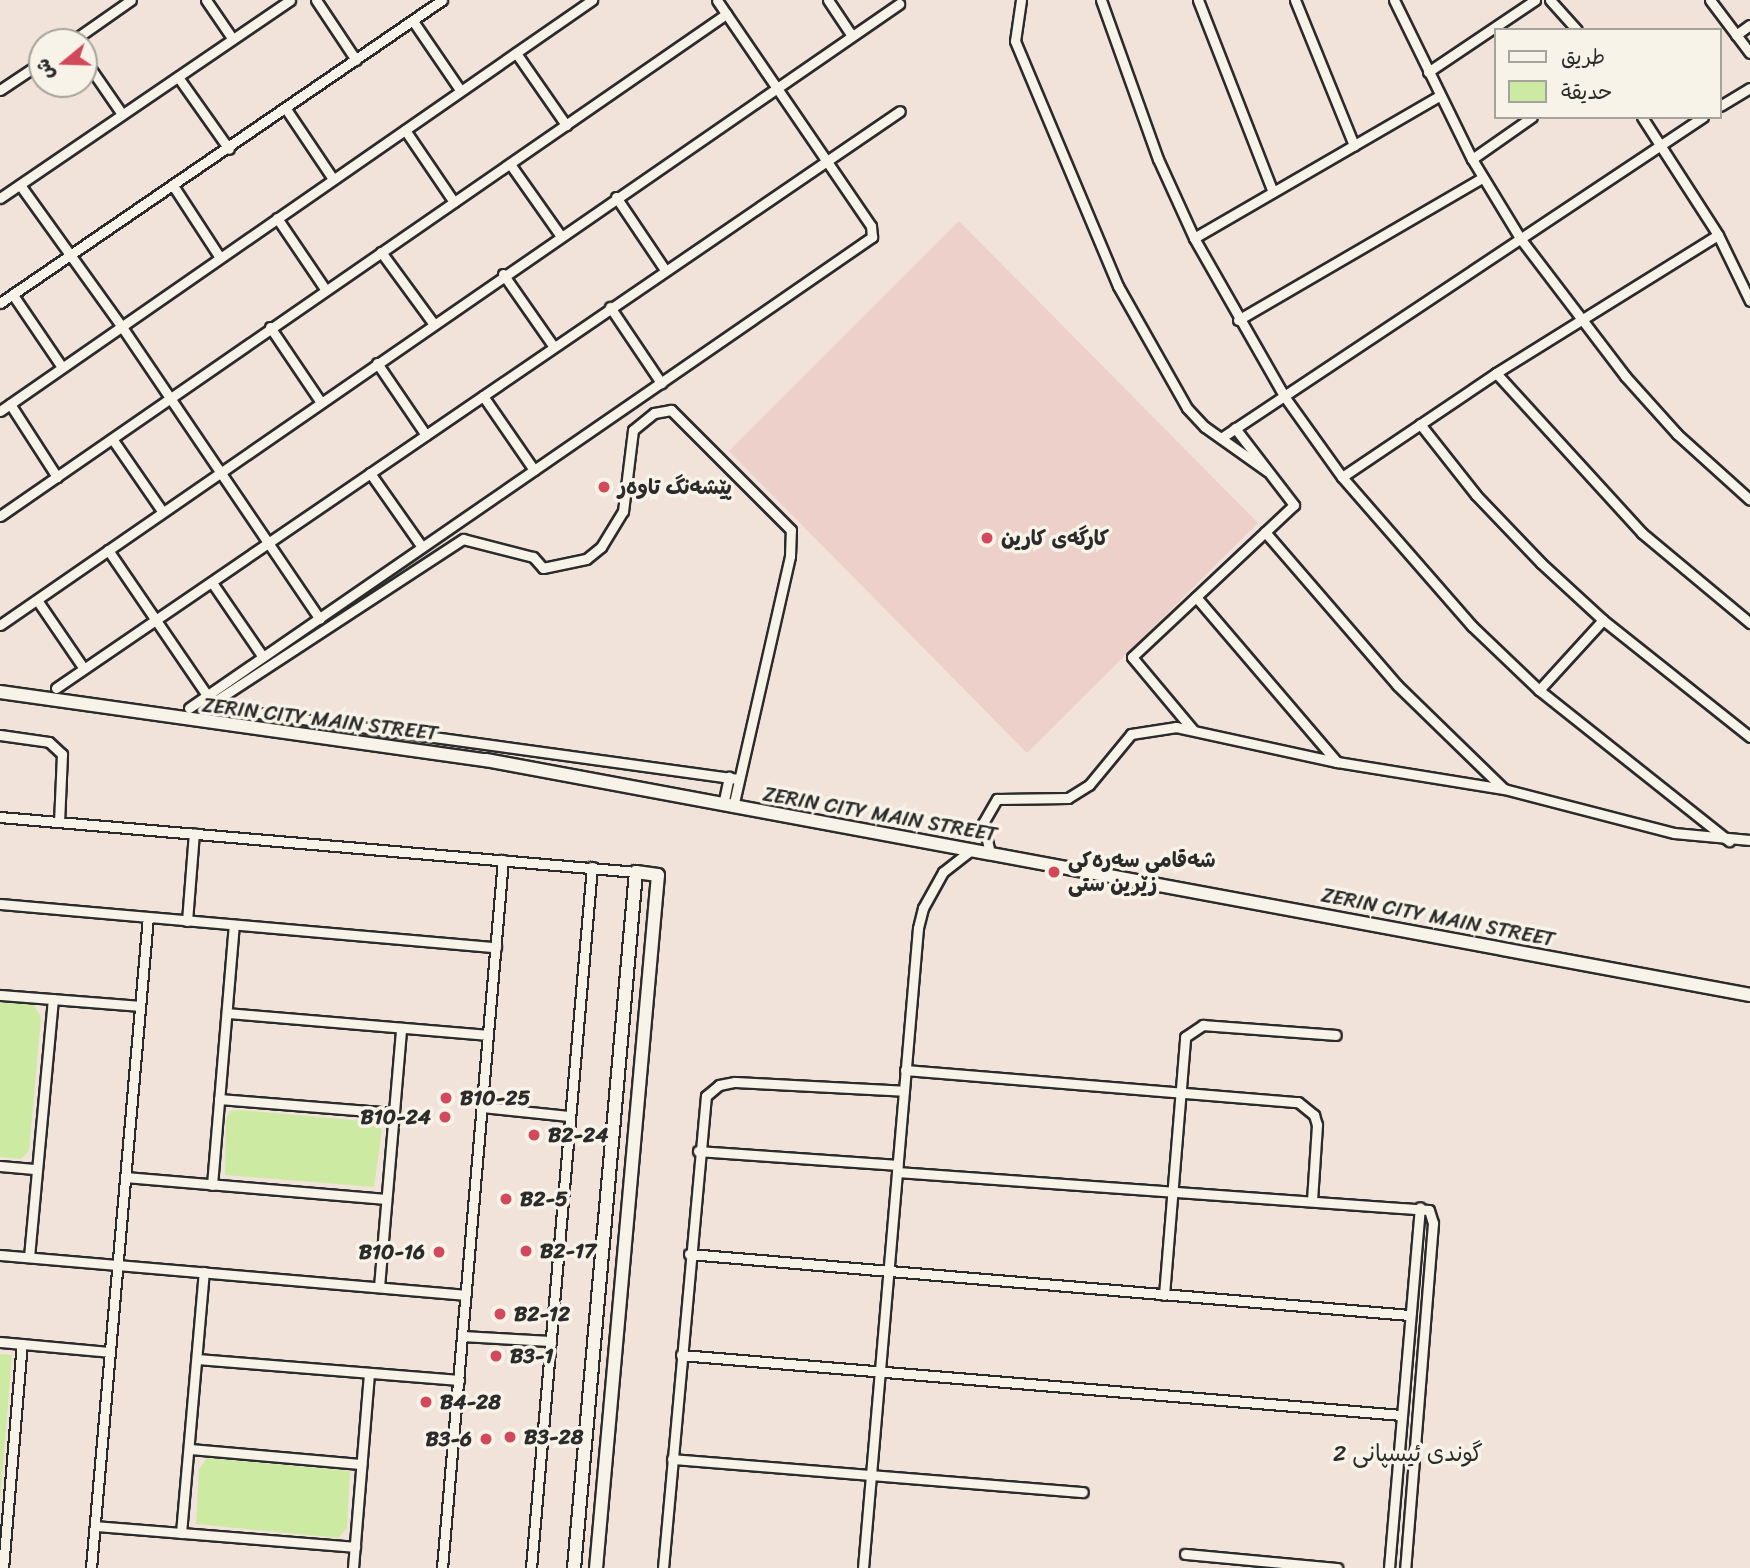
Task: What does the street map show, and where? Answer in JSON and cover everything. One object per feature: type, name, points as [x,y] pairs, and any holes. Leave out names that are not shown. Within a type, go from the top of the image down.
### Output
[{"type":"street","points":[[206,0],[232,38]]},
{"type":"street","points":[[0,198],[290,0]]},
{"type":"street","points":[[316,0],[356,60]]},
{"type":"street","points":[[0,303],[70,253],[174,187],[442,0]]},
{"type":"street","points":[[0,411],[120,324],[593,0]]},
{"type":"street","points":[[189,708],[872,237],[871,226],[827,158],[717,0]]},
{"type":"street","points":[[828,0],[852,36]]},
{"type":"street","points":[[1021,0],[1015,41],[1077,197],[1118,286],[1187,408],[1221,438],[1267,471]]},
{"type":"street","points":[[1101,0],[1158,159],[1194,238],[1238,320],[1284,396],[1342,477],[1463,616],[1539,690],[1729,841]]},
{"type":"street","points":[[1198,0],[1273,192]]},
{"type":"street","points":[[1295,0],[1354,145]]},
{"type":"street","points":[[1394,0],[1439,96],[1482,178],[1520,238],[1581,323],[1677,434],[1750,500]]},
{"type":"street","points":[[1428,72],[1535,0]]},
{"type":"street","points":[[1550,0],[1575,28]]},
{"type":"street","points":[[1710,0],[1750,53]]},
{"type":"street","points":[[91,28],[128,1]]},
{"type":"street","points":[[0,625],[503,274],[899,4]]},
{"type":"street","points":[[0,516],[726,14]]},
{"type":"street","points":[[413,20],[460,90]]},
{"type":"street","points":[[1736,35],[1750,25]]},
{"type":"street","points":[[516,52],[566,125]]},
{"type":"street","points":[[1,89],[28,71]]},
{"type":"street","points":[[178,77],[229,149]]},
{"type":"street","points":[[98,80],[122,114]]},
{"type":"street","points":[[1722,105],[1748,92]]},
{"type":"street","points":[[1194,238],[1439,96]]},
{"type":"street","points":[[286,109],[333,179]]},
{"type":"street","points":[[57,688],[214,584],[370,473],[827,158],[901,111]]},
{"type":"street","points":[[1472,159],[1529,119]]},
{"type":"street","points":[[1644,119],[1662,143],[1717,235],[1750,301]]},
{"type":"street","points":[[1221,438],[1700,119]]},
{"type":"street","points":[[405,130],[454,202]]},
{"type":"street","points":[[510,164],[560,235]]},
{"type":"street","points":[[1238,320],[1482,178]]},
{"type":"street","points":[[20,185],[170,396],[219,474],[320,619]]},
{"type":"street","points":[[174,187],[219,256]]},
{"type":"street","points":[[615,197],[665,270]]},
{"type":"street","points":[[277,218],[325,289]]},
{"type":"street","points":[[1342,477],[1496,373],[1581,323],[1717,235]]},
{"type":"street","points":[[382,251],[433,323]]},
{"type":"street","points":[[503,274],[554,347]]},
{"type":"street","points":[[13,295],[62,367]]},
{"type":"street","points":[[610,307],[660,383]]},
{"type":"street","points":[[271,327],[320,401]]},
{"type":"street","points":[[377,363],[426,435]]},
{"type":"street","points":[[1496,373],[1642,533],[1750,623]]},
{"type":"street","points":[[483,396],[534,470]]},
{"type":"street","points":[[10,404],[57,477]]},
{"type":"street","points":[[728,806],[790,556],[792,530],[671,410],[654,413],[634,430],[623,511],[601,547],[586,559],[543,568],[533,557],[463,539],[208,706],[734,778]]},
{"type":"street","points":[[1420,424],[1476,495],[1603,620],[1750,737]]},
{"type":"street","points":[[1193,730],[1132,657],[1294,505],[1235,428]]},
{"type":"street","points":[[113,440],[163,511]]},
{"type":"street","points":[[370,473],[422,547]]},
{"type":"street","points":[[1265,532],[1389,677],[1504,789]]},
{"type":"street","points":[[108,550],[206,695]]},
{"type":"street","points":[[214,584],[262,657]]},
{"type":"street","points":[[1196,597],[1337,762]]},
{"type":"street","points":[[37,600],[84,669]]},
{"type":"street","points":[[1539,690],[1603,620]]},
{"type":"street","name":"ZERIN CITY MAIN STREET","points":[[0,692],[192,722],[414,749],[972,849],[1750,995]]},
{"type":"street","points":[[990,853],[983,824],[997,799],[1068,798],[1089,785],[1131,734],[1157,728],[1193,730],[1337,762],[1504,789],[1639,826],[1729,841],[1750,840]]},
{"type":"street","points":[[0,735],[48,742],[62,754],[59,822]]},
{"type":"street","points":[[0,817],[592,867],[658,875],[596,1568]]},
{"type":"street","points":[[187,921],[194,834]]},
{"type":"street","points":[[863,1568],[905,1070],[923,908],[943,872],[972,849]]},
{"type":"street","points":[[442,1568],[503,860]]},
{"type":"street","points":[[531,1568],[592,867]]},
{"type":"street","points":[[574,1568],[636,872]]},
{"type":"street","points":[[0,904],[496,947]]},
{"type":"street","points":[[91,1568],[148,917]]},
{"type":"street","points":[[212,1185],[234,925]]},
{"type":"street","points":[[0,995],[140,1006]]},
{"type":"street","points":[[29,1257],[53,999]]},
{"type":"street","points":[[227,1013],[487,1035]]},
{"type":"street","points":[[1164,1295],[1181,1044],[1196,1027],[1336,1035]]},
{"type":"street","points":[[379,1287],[401,1028]]},
{"type":"street","points":[[905,1070],[1287,1100],[1307,1107],[1317,1125],[1312,1201]]},
{"type":"street","points":[[663,1568],[703,1104],[712,1090],[727,1082],[904,1091]]},
{"type":"street","points":[[219,1099],[393,1113]]},
{"type":"street","points":[[482,1107],[569,1116]]},
{"type":"street","points":[[698,1151],[1171,1192],[1420,1207],[1432,1214],[1405,1568]]},
{"type":"street","points":[[0,1166],[37,1169]]},
{"type":"street","points":[[125,1177],[386,1199]]},
{"type":"street","points":[[1389,1568],[1420,1207]]},
{"type":"street","points":[[690,1254],[1410,1315]]},
{"type":"street","points":[[0,1255],[465,1295]]},
{"type":"street","points":[[601,1260],[622,1262]]},
{"type":"street","points":[[181,1533],[204,1272]]},
{"type":"street","points":[[462,1336],[550,1341]]},
{"type":"street","points":[[0,1342],[110,1352]]},
{"type":"street","points":[[3,1568],[4,1518],[22,1344]]},
{"type":"street","points":[[681,1355],[1402,1415]]},
{"type":"street","points":[[197,1359],[369,1375],[459,1380]]},
{"type":"street","points":[[353,1568],[369,1375]]},
{"type":"street","points":[[190,1449],[361,1464]]},
{"type":"street","points":[[672,1459],[872,1472],[1083,1492]]},
{"type":"street","points":[[94,1525],[355,1547]]},
{"type":"street","points":[[1185,1554],[1337,1568]]},
{"type":"shaded area","points":[[959,221],[1258,523],[1027,753],[729,451]]},
{"type":"green space","points":[[0,1002],[33,1004],[41,1017],[29,1151],[21,1159],[0,1157]]},
{"type":"green space","points":[[230,1111],[375,1122],[382,1130],[374,1187],[225,1175],[226,1120]]},
{"type":"green space","points":[[0,1354],[12,1355],[0,1501]]},
{"type":"green space","points":[[207,1458],[350,1471],[347,1528],[338,1538],[196,1524],[199,1469]]},
{"type":"place","name":"پێشەنگ تاوەر","points":[[604,487]]},
{"type":"place","name":"کارگەی کارین","points":[[987,538]]},
{"type":"place","name":"شەقامی سەرەکی زێرین ستی","points":[[1054,872]]},
{"type":"place","name":"B10-25","points":[[446,1098]]},
{"type":"place","name":"B10-24","points":[[445,1117]]},
{"type":"place","name":"B2-24","points":[[534,1135]]},
{"type":"place","name":"B2-5","points":[[506,1199]]},
{"type":"place","name":"B2-17","points":[[526,1251]]},
{"type":"place","name":"B10-16","points":[[439,1252]]},
{"type":"place","name":"B2-12","points":[[500,1314]]},
{"type":"place","name":"B3-1","points":[[496,1356]]},
{"type":"place","name":"B4-28","points":[[426,1402]]},
{"type":"place","name":"B3-28","points":[[510,1437]]},
{"type":"place","name":"B3-6","points":[[486,1439]]},
{"type":"district","name":"گوندی ئیسپانی 2","points":[[1408,1454]]}]
